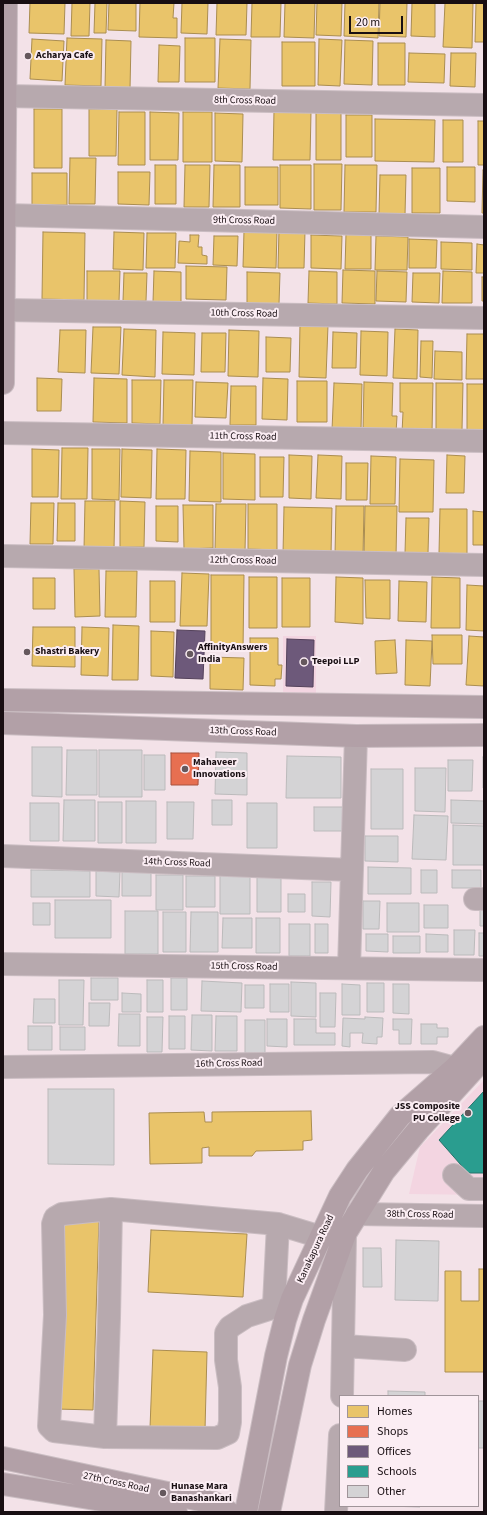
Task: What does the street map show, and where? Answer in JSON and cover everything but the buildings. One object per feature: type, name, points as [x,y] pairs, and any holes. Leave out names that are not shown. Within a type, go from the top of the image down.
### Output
[{"type":"main road","points":[[3,383],[6,3]]},
{"type":"main road","points":[[3,700],[484,707]]},
{"type":"main road","name":"13th Cross Road","points":[[3,723],[356,736],[484,735]]},
{"type":"main road","name":"Kanakapura Road","points":[[246,1512],[276,1356],[285,1320],[292,1299],[340,1196],[357,1170],[400,1116],[455,1068],[484,1037]]},
{"type":"main road","name":"Kanakapura Road","points":[[269,1512],[300,1365],[314,1320],[345,1234],[384,1171],[418,1130],[484,1058]]},
{"type":"main road","name":"27th Cross Road","points":[[3,1458],[214,1504],[228,1512]]},
{"type":"main road","name":"27th Cross Road","points":[[3,1484],[176,1512]]},
{"type":"street","name":"8th Cross Road","points":[[6,96],[484,105]]},
{"type":"street","name":"9th Cross Road","points":[[4,214],[484,227]]},
{"type":"street","name":"10th Cross Road","points":[[4,310],[484,318]]},
{"type":"street","name":"11th Cross Road","points":[[3,432],[484,441]]},
{"type":"street","name":"12th Cross Road","points":[[3,556],[484,565]]},
{"type":"street","points":[[349,968],[356,736]]},
{"type":"street","name":"14th Cross Road","points":[[3,856],[352,870]]},
{"type":"street","name":"15th Cross Road","points":[[3,964],[484,970]]},
{"type":"street","name":"16th Cross Road","points":[[3,1067],[433,1062],[455,1068]]},
{"type":"street","points":[[454,1175],[469,1189],[484,1189]]},
{"type":"street","points":[[278,1224],[274,1304],[269,1310],[242,1319],[230,1327],[226,1333],[226,1360],[230,1394],[230,1422],[228,1432],[217,1438],[105,1437],[54,1431],[49,1426],[55,1315],[53,1224],[55,1218],[62,1214],[112,1209],[278,1224],[322,1237]]},
{"type":"street","points":[[105,1437],[112,1209]]},
{"type":"street","name":"38th Cross Road","points":[[357,1214],[484,1216]]},
{"type":"street","points":[[342,1395],[345,1234]]},
{"type":"street","points":[[344,1346],[405,1350]]},
{"type":"street","points":[[336,1512],[339,1454]]},
{"type":"shaded area","points":[[283,636],[316,636],[316,695],[283,695]]},
{"type":"shaded area","name":"JSS Composite PU College","points":[[484,1080],[484,1195],[409,1194],[420,1147]]},
{"type":"place","name":"Acharya Cafe","points":[[28,56]]},
{"type":"place","name":"Shastri Bakery","points":[[27,652]]},
{"type":"place","name":"AffinityAnswers India","points":[[190,654]]},
{"type":"place","name":"Teepoi LLP","points":[[304,662]]},
{"type":"place","name":"Mahaveer Innovations","points":[[185,769]]},
{"type":"place","name":"JSS Composite PU College","points":[[468,1113]]},
{"type":"place","name":"Hunase Mara Banashankari","points":[[163,1493]]}]
